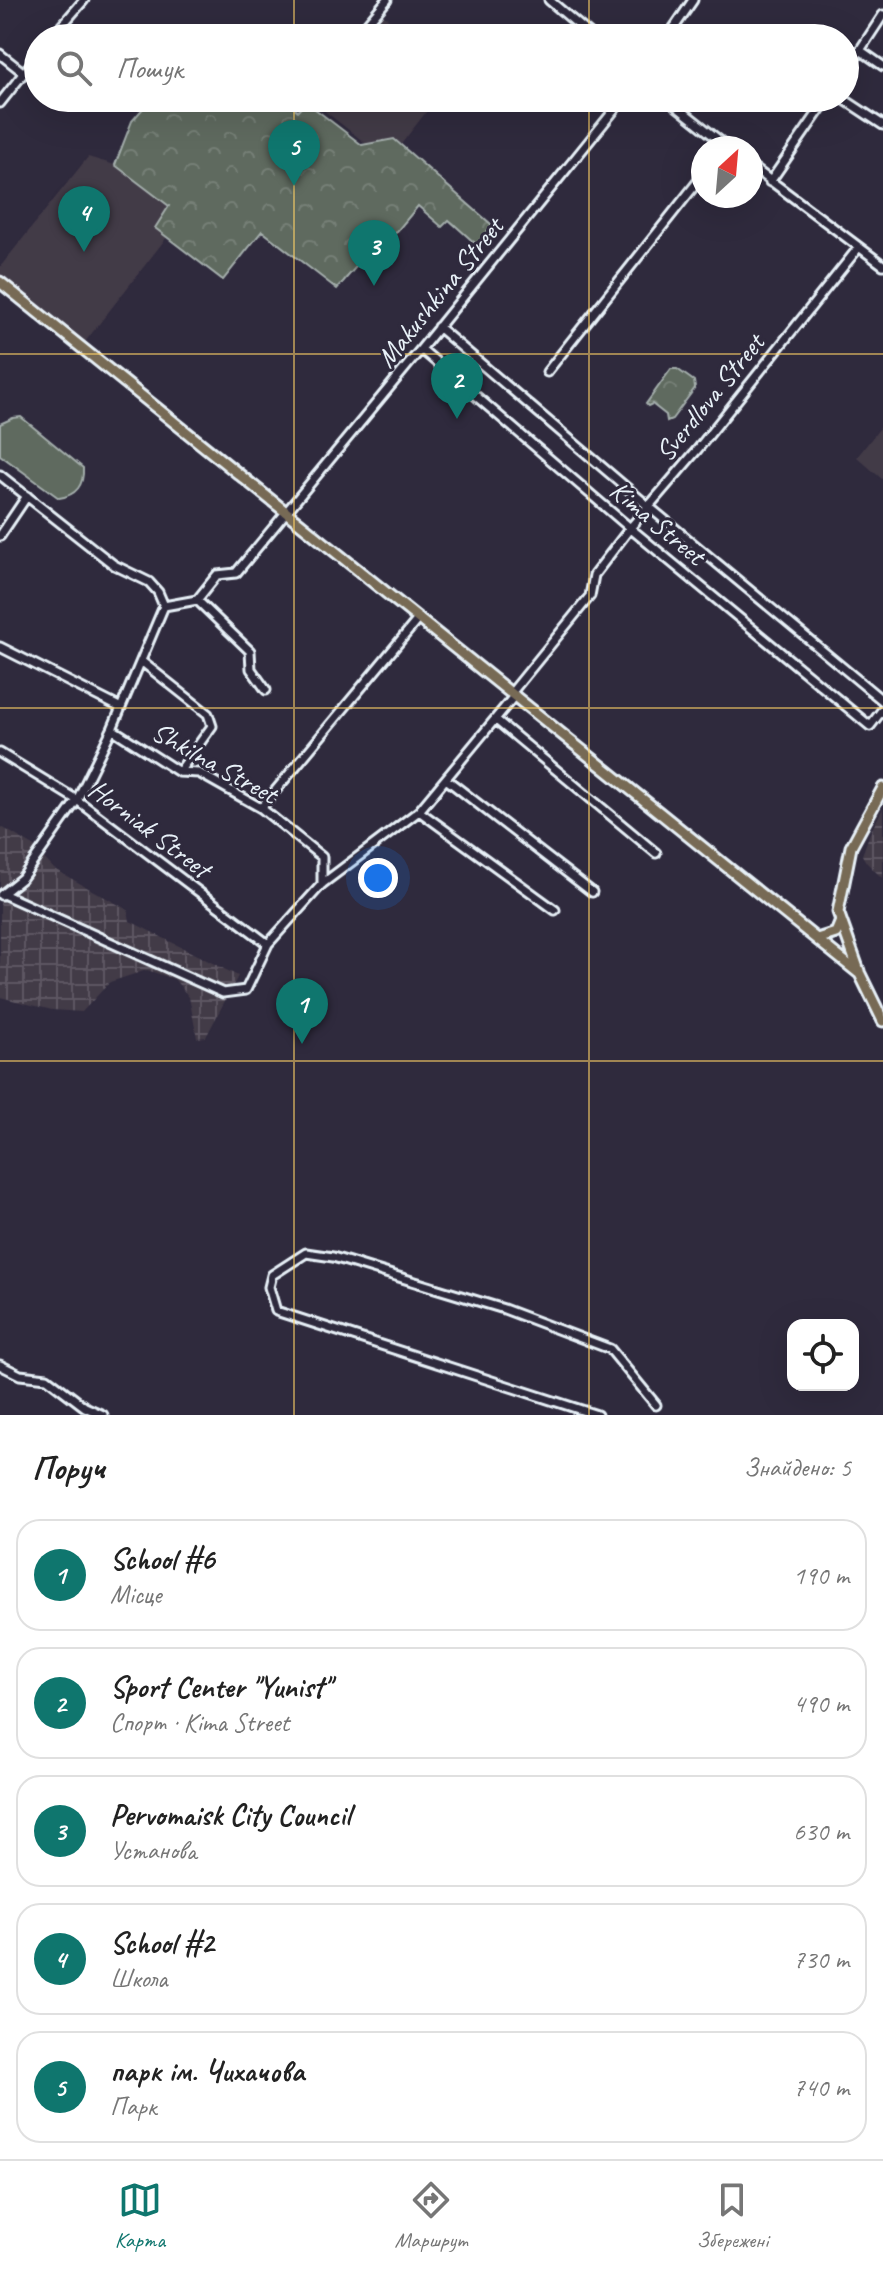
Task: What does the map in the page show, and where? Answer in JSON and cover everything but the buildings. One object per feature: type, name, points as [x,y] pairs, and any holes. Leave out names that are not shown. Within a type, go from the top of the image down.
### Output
[{"type":"main road","points":[[0,282],[860,974]]},
{"type":"main road","points":[[883,788],[851,847],[838,912],[860,974],[883,1021]]},
{"type":"main road","points":[[817,939],[836,933],[841,921]]},
{"type":"street","points":[[63,24],[84,0]]},
{"type":"street","points":[[367,24],[387,0]]},
{"type":"street","points":[[549,0],[577,24]]},
{"type":"street","points":[[677,24],[693,0]]},
{"type":"street","points":[[883,15],[860,50],[883,66]]},
{"type":"street","points":[[0,54],[24,73],[0,103]]},
{"type":"street","points":[[859,109],[883,125]]},
{"type":"street","name":"Makushkina Street","points":[[197,600],[217,575],[236,573],[613,112]]},
{"type":"street","points":[[683,112],[713,136]]},
{"type":"street","points":[[770,182],[818,112]]},
{"type":"street","points":[[763,176],[883,265]]},
{"type":"street","points":[[547,372],[691,190]]},
{"type":"street","name":"Sverdlova Street","points":[[1,895],[223,993],[246,990],[268,944],[322,884],[419,811],[446,779],[590,596],[594,575],[630,528],[697,450],[859,247]]},
{"type":"street","name":"Kima Street","points":[[438,327],[883,701]]},
{"type":"street","name":"Kima Street","points":[[421,349],[630,528],[870,726],[883,709]]},
{"type":"street","points":[[0,475],[114,565],[149,582],[158,592],[164,606],[121,708]]},
{"type":"street","points":[[0,536],[27,496]]},
{"type":"street","points":[[164,606],[197,600],[250,651],[251,669],[266,690]]},
{"type":"street","points":[[261,808],[419,618]]},
{"type":"street","name":"Shkilna Street","points":[[0,647],[121,708],[112,729],[179,772],[199,773],[261,808],[322,857],[322,884]]},
{"type":"street","points":[[141,661],[208,714],[212,726],[179,772]]},
{"type":"street","points":[[495,719],[656,853]]},
{"type":"street","points":[[1,895],[22,878],[77,800],[112,729]]},
{"type":"street","name":"Horniak Street","points":[[0,753],[77,800],[268,944]]},
{"type":"street","points":[[446,779],[592,892]]},
{"type":"street","points":[[419,811],[555,910]]},
{"type":"street","points":[[597,1415],[276,1311],[269,1287],[272,1275],[306,1253],[333,1257],[504,1309],[610,1349],[656,1405]]},
{"type":"street","points":[[0,1365],[20,1375],[47,1378],[85,1407],[103,1415]]},
{"type":"shaded area","points":[[381,13],[395,24],[372,24]]},
{"type":"shaded area","points":[[326,112],[426,112],[388,161]]},
{"type":"shaded area","points":[[88,157],[115,165],[169,207],[155,228],[167,237],[85,342],[0,274],[0,267]]},
{"type":"shaded area","points":[[883,424],[883,480],[857,457]]},
{"type":"shaded area","points":[[883,808],[883,879],[862,855]]},
{"type":"shaded area","points":[[0,826],[32,845],[54,869],[128,910],[130,921],[238,976],[206,1037],[197,1038],[189,997],[174,979],[147,970],[110,982],[82,1012],[52,1010],[0,997]]},
{"type":"green space","points":[[140,112],[319,112],[362,145],[394,139],[492,225],[477,245],[449,220],[442,227],[418,206],[374,259],[367,254],[337,289],[262,231],[223,280],[155,228],[169,206],[115,165],[132,121]]},
{"type":"green space","points":[[671,369],[677,369],[694,381],[695,388],[672,419],[667,421],[666,415],[652,404],[646,404]]},
{"type":"green space","points":[[21,417],[83,468],[81,484],[75,492],[59,498],[0,455],[0,424]]},
{"type":"place","name":"парк ім. Чихачова","points":[[294,186]]},
{"type":"place","name":"School #2","points":[[84,252]]},
{"type":"place","name":"Pervomaisk City Council","points":[[374,286]]},
{"type":"place","name":"Sport Center \"Yunist\"","points":[[457,419]]},
{"type":"place","name":"School #6","points":[[302,1044]]}]
